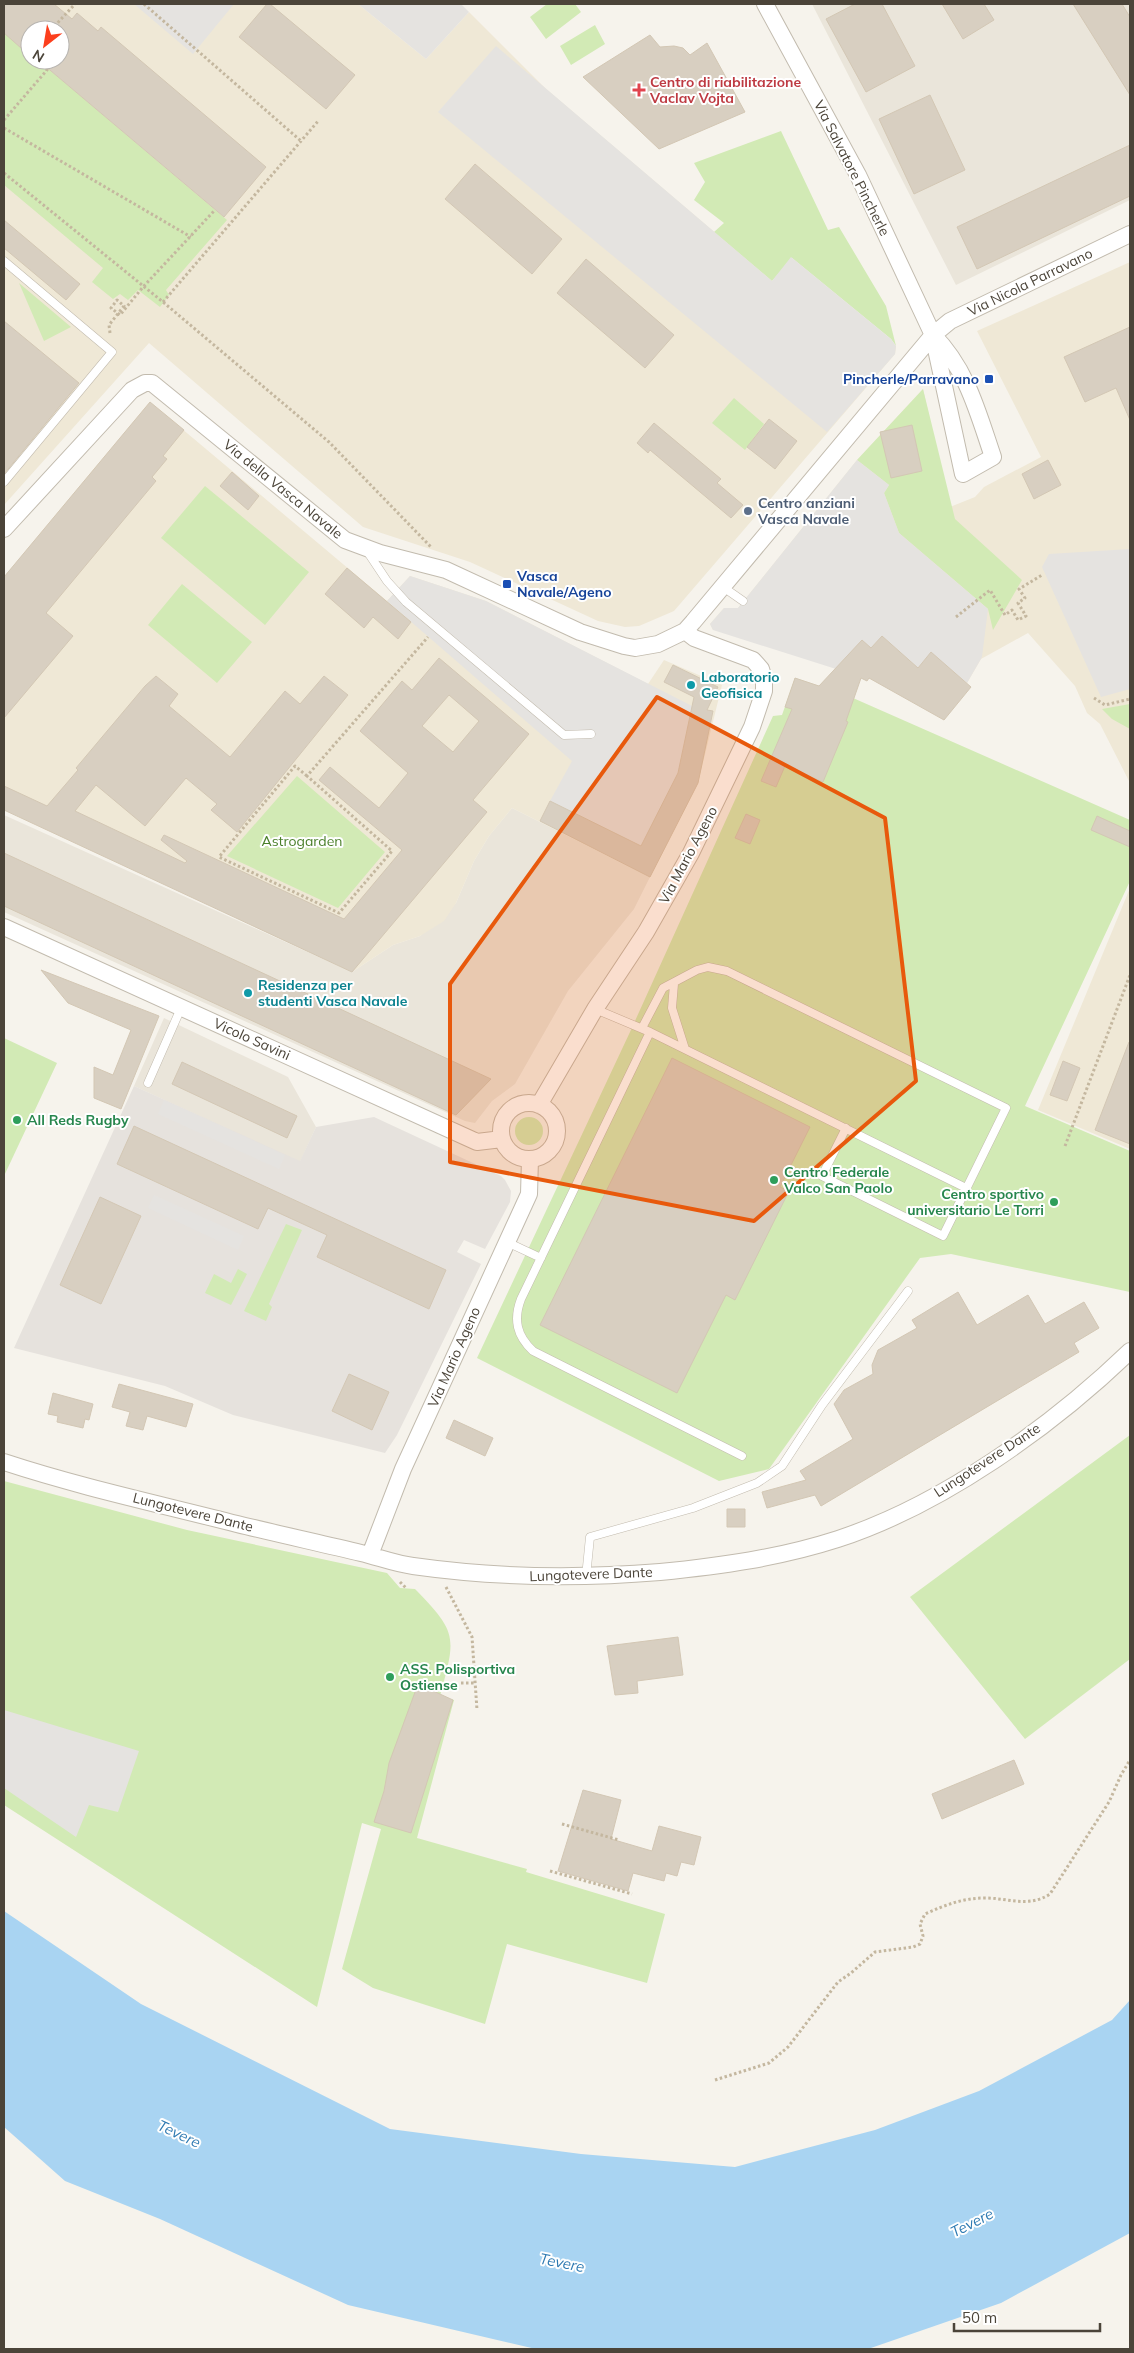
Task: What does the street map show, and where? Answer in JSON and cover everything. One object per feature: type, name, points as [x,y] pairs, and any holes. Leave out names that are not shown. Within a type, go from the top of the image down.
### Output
[{"type":"street","name":"Via Salvatore Pincherle","points":[[765,4],[858,175],[933,335]]},
{"type":"street","name":"Via Nicola Parravano","points":[[933,335],[950,321],[1130,234]]},
{"type":"street","points":[[933,335],[948,350],[959,366],[971,391],[993,457],[963,474],[941,380],[933,335]]},
{"type":"street","name":"Via della Vasca Navale","points":[[4,529],[132,390],[145,382],[152,383],[345,540],[365,548],[446,570],[580,632],[635,648],[651,646],[685,631],[933,335]]},
{"type":"street","name":"Via Mario Ageno","points":[[539,1105],[595,1009],[646,932],[691,853],[752,727],[764,691],[764,679],[761,668],[753,660],[694,638],[685,631]]},
{"type":"street","name":"Vicolo Savini","points":[[4,927],[477,1142],[502,1139]]},
{"type":"street","points":[[521,1104],[539,1105],[553,1117],[556,1135],[554,1144],[547,1152],[530,1159],[512,1154],[502,1139],[502,1122],[513,1108],[521,1104]]},
{"type":"street","name":"Via Mario Ageno","points":[[370,1555],[403,1469],[530,1194],[530,1159]]},
{"type":"street","name":"Lungotevere Dante","points":[[4,1462],[150,1502],[410,1566],[542,1578],[586,1577],[727,1566],[790,1553],[839,1539],[892,1518],[957,1483],[1020,1441],[1096,1384],[1130,1352]]},
{"type":"lane","points":[[4,261],[112,352],[4,482]]},
{"type":"lane","points":[[365,548],[388,581],[406,602],[564,735],[591,734]]},
{"type":"lane","points":[[723,587],[743,601]]},
{"type":"lane","points":[[642,1028],[663,988],[674,984],[691,973],[708,967],[727,971],[1006,1108],[943,1236],[822,1176],[846,1128]]},
{"type":"lane","points":[[674,984],[672,1008],[685,1049]]},
{"type":"lane","points":[[148,1083],[181,1008]]},
{"type":"lane","points":[[595,1009],[642,1028],[966,1188]]},
{"type":"lane","points":[[650,1032],[516,1313],[517,1327],[523,1341],[533,1351],[742,1456]]},
{"type":"lane","points":[[507,1242],[542,1258]]},
{"type":"lane","points":[[586,1577],[590,1537],[693,1508],[757,1483],[782,1466],[822,1405],[908,1291]]},
{"type":"path","points":[[60,20],[75,4]]},
{"type":"path","points":[[144,4],[301,141]]},
{"type":"path","points":[[4,120],[47,70]]},
{"type":"path","points":[[164,302],[319,120]]},
{"type":"path","points":[[4,128],[191,237]]},
{"type":"path","points":[[4,173],[143,287],[164,302],[329,442],[433,549]]},
{"type":"path","points":[[112,352],[109,325],[114,319],[119,312],[124,306],[117,300],[111,308],[116,312],[120,315],[143,287],[214,211]]},
{"type":"path","points":[[956,617],[990,590],[1005,615],[1012,610],[1018,620],[1026,616],[1018,603],[1025,598],[1019,589],[1042,575]]},
{"type":"path","points":[[307,776],[436,627]]},
{"type":"path","points":[[1094,698],[1105,704],[1130,699]]},
{"type":"path","points":[[296,766],[307,776],[392,851],[339,913],[219,857],[296,766]]},
{"type":"path","points":[[1065,1146],[1130,975]]},
{"type":"path","points":[[450,1594],[472,1637],[477,1710]]},
{"type":"path","points":[[461,1684],[475,1683]]},
{"type":"path","points":[[715,2080],[769,2062],[788,2047],[838,1982],[851,1974],[875,1952],[913,1948],[920,1944],[923,1936],[920,1924],[925,1914],[955,1900],[986,1898],[1018,1902],[1041,1900],[1050,1894],[1109,1802],[1121,1774],[1130,1760]]},
{"type":"path","points":[[562,1824],[619,1840]]},
{"type":"path","points":[[550,1871],[632,1894]]},
{"type":"highlighted area","points":[[657,697],[885,818],[916,1081],[754,1221],[450,1162],[450,984]]},
{"type":"shaded area","points":[[4,4],[358,4],[426,59],[469,12],[545,88],[772,281],[896,346],[895,354],[674,611],[639,626],[625,627],[598,621],[470,562],[363,527],[149,343],[4,505]]},
{"type":"shaded area","points":[[134,4],[234,4],[193,54]]},
{"type":"shaded area","points":[[358,4],[461,4],[469,12],[426,59]]},
{"type":"shaded area","points":[[812,4],[1130,4],[1130,200],[956,285]]},
{"type":"shaded area","points":[[496,46],[772,281],[791,257],[891,339],[896,346],[895,354],[827,432],[438,112]]},
{"type":"shaded area","points":[[1130,262],[1130,783],[1100,724],[1087,713],[1075,686],[1028,633],[981,659],[967,683],[931,653],[918,668],[882,636],[713,630],[710,624],[724,608],[738,608],[857,460],[923,389],[950,507],[975,497],[984,487],[1041,457],[977,331]]},
{"type":"shaded area","points":[[150,402],[387,601],[410,576],[486,601],[648,684],[664,660],[722,685],[698,783],[650,877],[512,808],[489,836],[474,861],[456,903],[444,921],[420,936],[393,945],[352,972],[4,809],[4,577]]},
{"type":"shaded area","points":[[857,460],[889,485],[884,493],[899,533],[988,609],[982,657],[967,683],[931,653],[918,668],[882,636],[871,648],[836,669],[713,630],[710,624],[724,608],[738,608]]},
{"type":"shaded area","points":[[1130,549],[1130,689],[1101,697],[1042,567],[1049,554]]},
{"type":"shaded area","points":[[410,576],[486,601],[692,706],[678,773],[641,846],[550,801],[572,761],[387,601]]},
{"type":"shaded area","name":"Residenza per studenti Vasca Navale","points":[[512,808],[650,877],[634,909],[568,991],[515,1084],[492,1101],[475,1123],[465,1121],[4,912],[4,815],[352,972],[393,945],[420,936],[456,903],[474,861],[489,836]]},
{"type":"shaded area","points":[[1130,888],[1130,1149],[1038,1110]]},
{"type":"shaded area","points":[[164,1018],[288,1077],[316,1127],[300,1162],[134,1086]]},
{"type":"shaded area","points":[[134,1086],[300,1161],[316,1127],[374,1117],[501,1176],[505,1180],[511,1191],[510,1202],[485,1249],[464,1240],[457,1252],[481,1264],[397,1435],[385,1453],[233,1415],[165,1386],[14,1348]]},
{"type":"shaded area","points":[[164,1100],[285,1155],[279,1169],[158,1114]]},
{"type":"shaded area","points":[[154,1195],[244,1236],[238,1250],[148,1208]]},
{"type":"shaded area","points":[[4,1710],[139,1751],[118,1812],[89,1805],[76,1837],[4,1788]]},
{"type":"green space","points":[[547,4],[575,4],[581,12],[546,39],[530,17]]},
{"type":"green space","points":[[595,25],[605,44],[571,65],[560,46]]},
{"type":"green space","points":[[4,33],[20,47],[20,70],[50,70],[227,220],[166,290],[169,295],[160,307],[138,290],[128,300],[120,294],[113,299],[92,282],[103,268],[4,185]]},
{"type":"green space","points":[[781,131],[828,230],[839,227],[886,306],[896,346],[891,339],[792,258],[772,281],[714,232],[724,223],[694,200],[705,182],[694,163]]},
{"type":"green space","points":[[19,283],[71,327],[44,341]]},
{"type":"green space","points":[[923,389],[955,519],[1022,580],[993,630],[988,609],[899,533],[884,493],[889,485],[857,460]]},
{"type":"green space","points":[[734,398],[764,424],[745,450],[712,423]]},
{"type":"green space","points":[[205,486],[309,572],[265,625],[161,538]]},
{"type":"green space","points":[[182,584],[252,642],[217,683],[148,625]]},
{"type":"green space","points":[[795,678],[853,698],[1130,820],[1130,881],[1025,1106],[1130,1151],[1130,1292],[951,1254],[920,1258],[769,1469],[719,1481],[477,1358],[630,1032],[773,716],[782,715]]},
{"type":"green space","points":[[1130,704],[1130,729],[1112,719],[1102,709]]},
{"type":"green space","name":"Astrogarden","points":[[297,776],[385,852],[338,908],[227,856]]},
{"type":"green space","name":"All Reds Rugby","points":[[4,1038],[57,1063],[4,1176]]},
{"type":"green space","points":[[529,1117],[539,1121],[543,1131],[539,1141],[529,1145],[519,1141],[515,1131],[519,1121]]},
{"type":"green space","points":[[286,1224],[302,1230],[269,1304],[272,1307],[266,1321],[244,1311]]},
{"type":"green space","points":[[238,1269],[247,1274],[231,1305],[205,1293],[214,1274],[231,1283]]},
{"type":"green space","points":[[1130,1435],[1130,1659],[1025,1739],[910,1597]]},
{"type":"green space","points":[[4,1481],[187,1530],[387,1573],[400,1588],[415,1589],[439,1616],[450,1637],[449,1661],[440,1696],[454,1700],[417,1838],[527,1869],[526,1872],[665,1914],[647,1983],[507,1944],[485,2024],[373,1988],[342,1969],[381,1829],[362,1823],[317,2007],[4,1805]]},
{"type":"water","name":"Tevere","points":[[4,1911],[141,2004],[390,2129],[581,2154],[735,2167],[875,2130],[979,2091],[1112,2020],[1130,2000],[1130,2233],[1001,2303],[868,2349],[536,2349],[348,2305],[160,2219],[65,2181],[4,2127]]},
{"type":"building","points":[[4,4],[54,4],[72,19],[77,13],[98,31],[101,27],[266,167],[224,217],[50,70],[70,70],[70,20],[20,20],[20,47],[4,33]]},
{"type":"building","points":[[267,4],[270,4],[355,75],[326,109],[239,37]]},
{"type":"building","points":[[855,4],[882,4],[915,66],[866,92],[826,19]]},
{"type":"building","points":[[942,4],[984,4],[994,20],[963,39]]},
{"type":"building","points":[[1073,4],[1122,4],[1130,17],[1130,95]]},
{"type":"building","name":"Centro di riabilitazione Vaclav Vojta","points":[[650,35],[660,47],[674,46],[683,48],[690,55],[707,43],[745,112],[659,149],[583,77]]},
{"type":"building","points":[[930,95],[965,170],[914,194],[879,119]]},
{"type":"building","points":[[1130,145],[1130,196],[977,269],[957,227]]},
{"type":"building","points":[[475,164],[562,239],[532,274],[445,199]]},
{"type":"building","points":[[4,220],[80,284],[66,300],[4,248]]},
{"type":"building","points":[[586,259],[674,335],[645,368],[557,293]]},
{"type":"building","points":[[4,321],[79,383],[4,474]]},
{"type":"building","points":[[1130,327],[1130,420],[1116,388],[1085,402],[1064,357]]},
{"type":"building","points":[[150,402],[184,430],[163,456],[167,459],[152,477],[156,481],[46,613],[73,636],[4,718],[4,577]]},
{"type":"building","points":[[769,419],[797,441],[775,469],[747,447]]},
{"type":"building","points":[[654,423],[721,479],[717,483],[743,505],[731,518],[650,450],[648,453],[637,443]]},
{"type":"building","points":[[912,425],[922,471],[891,478],[880,432]]},
{"type":"building","points":[[1048,460],[1061,485],[1034,499],[1022,474]]},
{"type":"building","points":[[232,472],[259,496],[248,510],[220,486]]},
{"type":"building","points":[[347,568],[411,622],[398,639],[373,617],[364,628],[325,594]]},
{"type":"building","points":[[882,636],[918,668],[931,652],[971,687],[944,720],[869,678],[867,681],[861,678],[846,721],[848,722],[823,782],[785,766],[776,787],[761,781],[792,709],[785,707],[795,678],[819,686],[862,640],[871,648]]},
{"type":"building","points":[[439,658],[529,734],[473,800],[487,812],[352,972],[4,810],[4,786],[47,806],[78,770],[76,768],[145,686],[156,676],[178,694],[169,706],[230,757],[285,691],[300,704],[324,676],[348,695],[237,832],[211,810],[217,804],[186,778],[145,826],[96,785],[75,811],[185,863],[187,861],[161,840],[164,835],[344,919],[402,850],[319,780],[330,767],[379,808],[408,773],[360,731],[402,681],[412,690]],"holes":[[[449,695],[479,721],[453,752],[422,726]]]},
{"type":"building","points":[[673,665],[718,687],[707,710],[713,711],[698,783],[650,877],[540,821],[550,801],[641,846],[678,773],[694,697],[664,682]]},
{"type":"building","points":[[746,814],[760,820],[750,844],[735,838]]},
{"type":"building","points":[[1097,816],[1130,831],[1130,847],[1091,830]]},
{"type":"building","name":"Residenza per studenti Vasca Navale","points":[[4,853],[491,1079],[456,1115],[4,906]]},
{"type":"building","points":[[41,970],[159,1016],[121,1109],[94,1098],[94,1067],[113,1075],[131,1030],[68,1003]]},
{"type":"building","points":[[1130,1042],[1130,1144],[1095,1130]]},
{"type":"building","points":[[672,1058],[810,1127],[780,1187],[789,1191],[735,1300],[726,1295],[677,1393],[540,1325]]},
{"type":"building","points":[[1063,1061],[1080,1068],[1067,1101],[1050,1095]]},
{"type":"building","points":[[182,1062],[297,1116],[287,1138],[172,1084]]},
{"type":"building","points":[[134,1126],[446,1270],[429,1309],[317,1257],[327,1235],[268,1208],[258,1229],[117,1164]]},
{"type":"building","points":[[100,1197],[141,1216],[101,1304],[60,1285]]},
{"type":"building","points":[[958,1292],[977,1325],[1028,1295],[1045,1324],[1084,1302],[1099,1328],[1074,1343],[1079,1352],[821,1506],[815,1495],[767,1508],[762,1492],[806,1480],[800,1471],[853,1439],[834,1404],[844,1390],[873,1374],[872,1365],[878,1350],[917,1328],[912,1320]]},
{"type":"building","points":[[349,1374],[389,1392],[372,1430],[332,1411]]},
{"type":"building","points":[[119,1384],[193,1404],[186,1427],[147,1416],[143,1430],[126,1426],[130,1412],[112,1407]]},
{"type":"building","points":[[53,1393],[93,1404],[89,1420],[85,1419],[83,1428],[57,1422],[58,1416],[48,1414]]},
{"type":"building","points":[[454,1420],[493,1438],[485,1456],[446,1438]]},
{"type":"building","points":[[727,1509],[745,1509],[745,1527],[727,1527]]},
{"type":"building","points":[[678,1637],[683,1675],[637,1681],[638,1693],[615,1695],[607,1646]]},
{"type":"building","points":[[418,1684],[453,1700],[411,1833],[374,1822],[384,1791],[389,1763]]},
{"type":"building","points":[[1014,1760],[1024,1784],[942,1819],[932,1794]]},
{"type":"building","points":[[583,1790],[621,1800],[611,1839],[652,1851],[659,1826],[701,1837],[694,1865],[681,1862],[677,1876],[666,1873],[664,1881],[633,1873],[628,1891],[558,1871]]},
{"type":"place","name":"Centro di riabilitazione Vaclav Vojta","points":[[639,90]]},
{"type":"place","name":"Pincherle/Parravano","points":[[989,379]]},
{"type":"place","name":"Centro anziani Vasca Navale","points":[[748,511]]},
{"type":"place","name":"Vasca Navale/Ageno","points":[[507,584]]},
{"type":"place","name":"Laboratorio Geofisica","points":[[691,685]]},
{"type":"place","name":"Residenza per studenti Vasca Navale","points":[[248,993]]},
{"type":"place","name":"All Reds Rugby","points":[[17,1120]]},
{"type":"place","name":"Centro Federale Valco San Paolo","points":[[774,1180]]},
{"type":"place","name":"Centro sportivo universitario Le Torri","points":[[1054,1202]]},
{"type":"place","name":"ASS. Polisportiva Ostiense","points":[[390,1677]]}]
